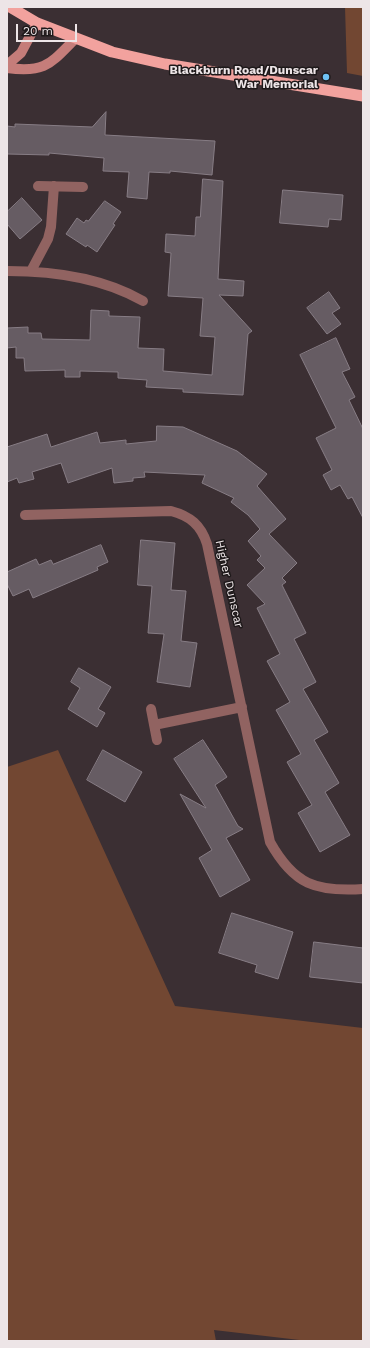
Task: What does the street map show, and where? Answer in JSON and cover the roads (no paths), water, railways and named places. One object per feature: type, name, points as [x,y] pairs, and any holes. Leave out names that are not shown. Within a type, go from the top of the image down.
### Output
[{"type":"highway","points":[[10,7],[37,23],[112,52],[165,64],[363,96]]},
{"type":"main road","points":[[7,65],[21,53],[37,23]]},
{"type":"main road","points":[[7,68],[28,71],[42,68],[52,62],[76,38]]},
{"type":"street","points":[[38,186],[83,187]]},
{"type":"street","points":[[31,271],[48,238],[51,227],[54,186]]},
{"type":"street","points":[[7,271],[31,271],[84,279],[124,290],[143,301]]},
{"type":"street","name":"Higher Dunscar","points":[[25,515],[171,511],[183,514],[194,521],[203,532],[207,544],[270,842],[280,859],[295,874],[312,886],[336,891],[363,889]]},
{"type":"street","points":[[154,725],[242,707]]},
{"type":"street","points":[[151,709],[157,740]]},
{"type":"place","name":"Blackburn Road/Dunscar War Memorial","points":[[326,77]]}]
